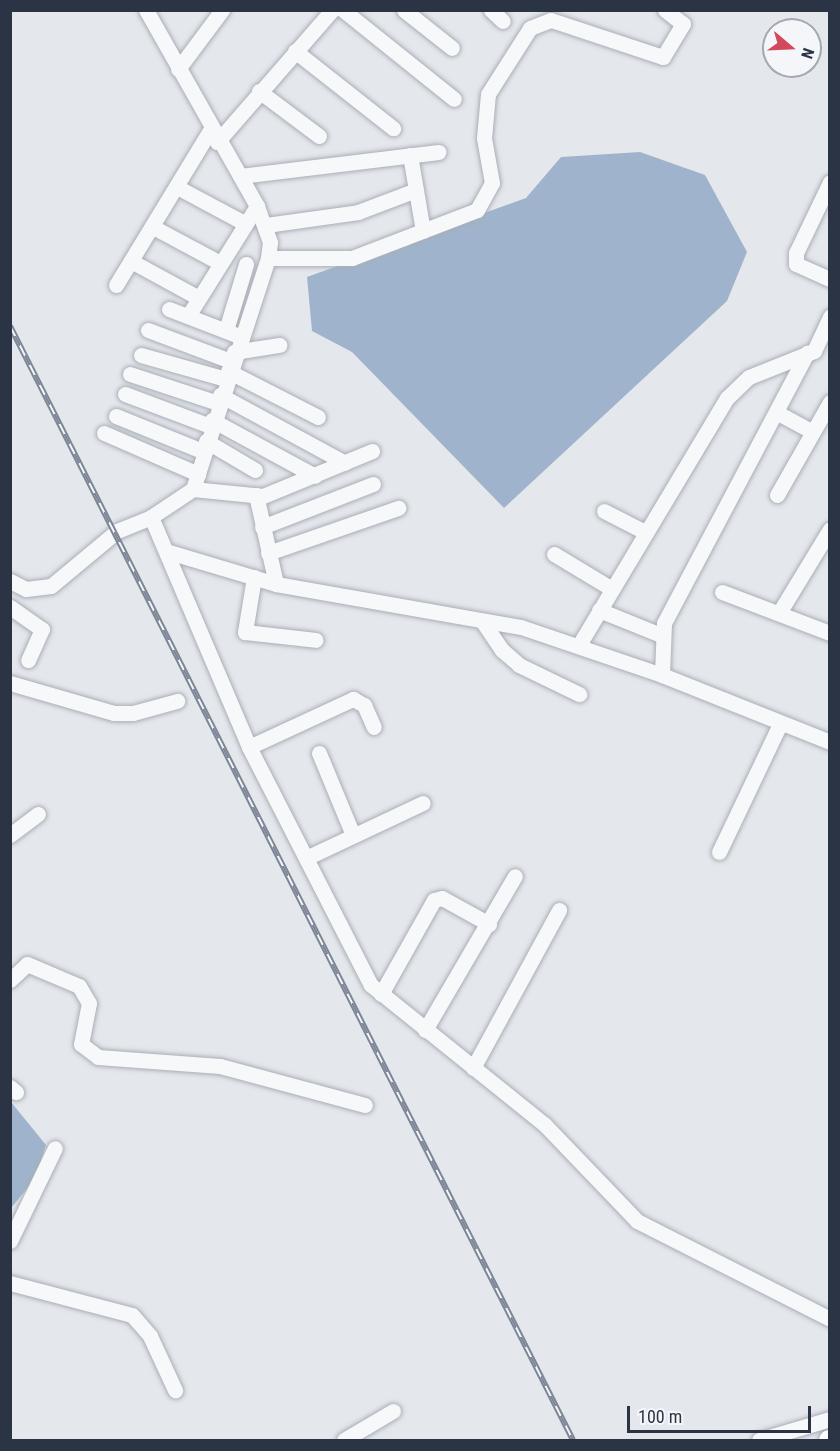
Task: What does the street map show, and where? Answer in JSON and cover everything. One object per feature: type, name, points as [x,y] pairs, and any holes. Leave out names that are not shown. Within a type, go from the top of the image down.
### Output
[{"type":"street","points":[[178,69],[222,10]]},
{"type":"street","points":[[116,285],[177,187],[214,135],[259,91],[332,10]]},
{"type":"street","points":[[343,10],[454,99]]},
{"type":"street","points":[[404,10],[452,48]]},
{"type":"street","points":[[491,10],[503,21]]},
{"type":"street","points":[[268,258],[351,258],[423,231],[484,203],[492,183],[484,138],[488,94],[530,28],[556,15],[663,57],[683,24],[665,10]]},
{"type":"street","points":[[152,14],[178,69],[266,225],[268,258],[233,333]]},
{"type":"street","points":[[295,51],[393,128]]},
{"type":"street","points":[[259,91],[319,136]]},
{"type":"street","points":[[240,176],[439,152]]},
{"type":"street","points":[[410,155],[423,231]]},
{"type":"street","points":[[828,274],[796,264],[796,253],[830,182]]},
{"type":"street","points":[[177,187],[244,224]]},
{"type":"street","points":[[266,225],[358,212],[416,190]]},
{"type":"street","points":[[188,316],[257,206]]},
{"type":"street","points":[[153,227],[220,263]]},
{"type":"street","points":[[131,261],[199,298]]},
{"type":"street","points":[[11,583],[26,589],[51,586],[117,531],[151,517],[193,489],[230,366],[233,333],[246,264]]},
{"type":"street","points":[[169,309],[233,333]]},
{"type":"street","points":[[662,675],[661,635],[776,412],[819,350],[830,317]]},
{"type":"street","points":[[148,330],[230,366],[318,417]]},
{"type":"street","points":[[141,355],[230,366],[279,345]]},
{"type":"street","points":[[579,645],[727,398],[749,377],[819,350]]},
{"type":"street","points":[[130,374],[219,399],[345,463]]},
{"type":"street","points":[[125,394],[208,435],[315,476]]},
{"type":"street","points":[[777,495],[830,402]]},
{"type":"street","points":[[776,412],[813,432]]},
{"type":"street","points":[[116,417],[208,435],[255,470]]},
{"type":"street","points":[[104,433],[198,474]]},
{"type":"street","points":[[193,489],[256,495],[280,491],[372,451]]},
{"type":"street","points":[[262,527],[373,484]]},
{"type":"street","points":[[256,495],[276,584]]},
{"type":"street","points":[[268,553],[399,508]]},
{"type":"street","points":[[604,511],[645,532]]},
{"type":"street","points":[[151,517],[169,552],[249,747],[368,981],[571,1149],[613,1200],[637,1221],[830,1319]]},
{"type":"street","points":[[779,613],[830,529]]},
{"type":"street","points":[[169,552],[276,584],[521,627],[662,675],[780,724],[830,742]]},
{"type":"street","points":[[554,554],[612,589]]},
{"type":"street","points":[[254,577],[245,632],[316,640]]},
{"type":"street","points":[[722,592],[830,633]]},
{"type":"street","points":[[10,607],[42,629],[28,660]]},
{"type":"street","points":[[600,610],[661,635]]},
{"type":"street","points":[[483,622],[502,650],[519,665],[579,694]]},
{"type":"street","points":[[10,683],[114,713],[133,713],[177,701]]},
{"type":"street","points":[[249,747],[353,699],[364,705],[374,727]]},
{"type":"street","points":[[719,852],[780,724]]},
{"type":"street","points":[[319,753],[352,835]]},
{"type":"street","points":[[306,858],[423,803]]},
{"type":"street","points":[[10,835],[38,814]]},
{"type":"street","points":[[425,1030],[489,924],[514,876]]},
{"type":"street","points":[[381,994],[434,900],[441,898],[489,924]]},
{"type":"street","points":[[473,1068],[559,910]]},
{"type":"street","points":[[10,980],[27,964],[80,986],[89,1003],[81,1044],[98,1057],[220,1066],[365,1105]]},
{"type":"street","points":[[10,1241],[56,1148]]},
{"type":"street","points":[[10,1283],[132,1315],[150,1336],[174,1390]]},
{"type":"street","points":[[344,1440],[393,1411]]},
{"type":"street","points":[[759,1440],[830,1419]]},
{"type":"water","points":[[640,152],[705,175],[747,252],[727,301],[504,508],[352,352],[312,331],[307,277],[526,198],[561,157]]},
{"type":"water","points":[[11,1102],[46,1145],[35,1179],[11,1208]]},
{"type":"railway","points":[[10,326],[573,1440]]}]
